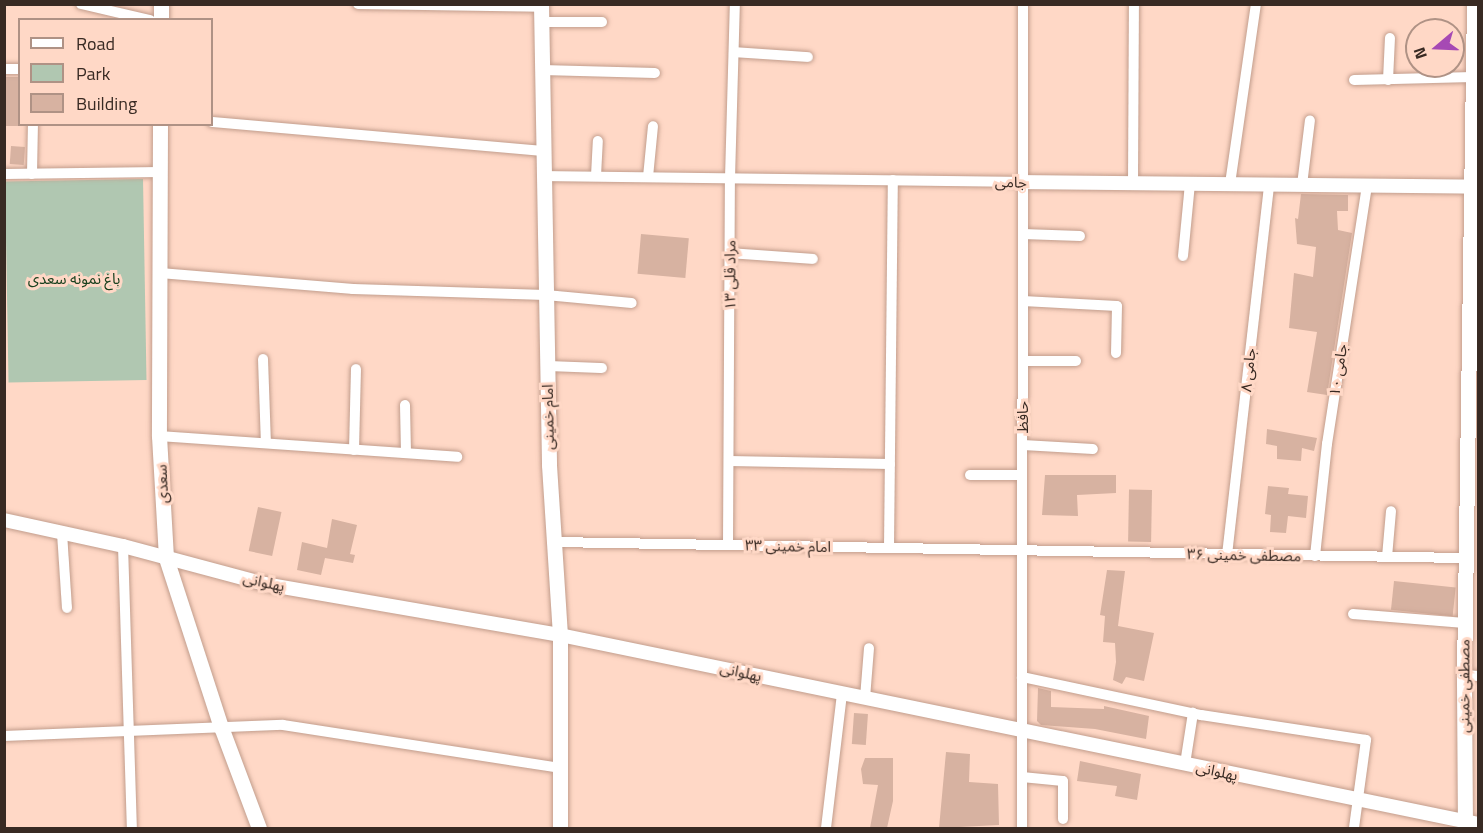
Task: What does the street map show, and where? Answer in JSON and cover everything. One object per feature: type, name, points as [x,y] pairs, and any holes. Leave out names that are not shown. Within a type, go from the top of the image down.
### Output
[{"type":"main road","name":"مصطفی خمینی","points":[[1470,825],[1471,675],[1465,623],[1466,558],[1473,500],[1474,4]]},
{"type":"main road","name":"امام خمینی","points":[[541,11],[549,465],[560,635],[560,828]]},
{"type":"main road","name":"سعدی","points":[[160,126],[159,436],[166,558],[221,727],[259,828]]},
{"type":"street","points":[[81,4],[141,18]]},
{"type":"street","points":[[358,4],[541,11],[602,22]]},
{"type":"street","name":"مراد قلی ۱۳","points":[[728,545],[730,178],[735,4]]},
{"type":"street","name":"حافظ","points":[[1022,828],[1023,4]]},
{"type":"street","points":[[1133,183],[1134,4]]},
{"type":"street","points":[[1230,184],[1256,4]]},
{"type":"street","points":[[1388,80],[1390,38]]},
{"type":"street","points":[[734,52],[808,57]]},
{"type":"street","points":[[542,70],[656,73]]},
{"type":"street","points":[[1354,80],[1473,77]]},
{"type":"street","points":[[1302,185],[1310,120]]},
{"type":"street","points":[[213,123],[544,151]]},
{"type":"street","points":[[32,174],[33,126]]},
{"type":"street","points":[[648,177],[653,126]]},
{"type":"street","points":[[596,177],[598,141]]},
{"type":"street","points":[[4,174],[160,172]]},
{"type":"street","name":"جامی","points":[[544,176],[1475,187]]},
{"type":"street","points":[[889,548],[892,180]]},
{"type":"street","points":[[1183,256],[1190,183]]},
{"type":"street","name":"جامی ۸","points":[[1227,555],[1269,184]]},
{"type":"street","name":"جامی ۱۰","points":[[1315,556],[1327,444],[1367,185]]},
{"type":"street","points":[[1023,234],[1080,236]]},
{"type":"street","points":[[730,253],[813,259]]},
{"type":"street","points":[[160,273],[353,289],[546,296],[632,303]]},
{"type":"street","points":[[1023,301],[1117,306],[1116,353]]},
{"type":"street","points":[[263,359],[266,443]]},
{"type":"street","points":[[1023,361],[1076,361]]},
{"type":"street","points":[[547,366],[602,368]]},
{"type":"street","points":[[354,450],[356,369]]},
{"type":"street","points":[[405,405],[406,453]]},
{"type":"street","points":[[159,436],[457,457]]},
{"type":"street","points":[[1023,445],[1093,449]]},
{"type":"street","points":[[729,461],[890,464]]},
{"type":"street","points":[[970,475],[1022,475]]},
{"type":"street","points":[[1387,557],[1391,511]]},
{"type":"street","name":"پهلوانی","points":[[4,520],[123,546],[265,584],[560,635],[1470,825]]},
{"type":"street","points":[[62,533],[67,608]]},
{"type":"street","name":"امام خمینی ۳۳","points":[[554,542],[1022,551]]},
{"type":"street","points":[[123,546],[132,828]]},
{"type":"street","name":"مصطفی خمینی ۳۶","points":[[1022,551],[1466,558]]},
{"type":"street","points":[[1353,614],[1465,623]]},
{"type":"street","points":[[865,698],[869,648]]},
{"type":"street","points":[[1022,677],[1197,714],[1366,740],[1354,828]]},
{"type":"street","points":[[826,828],[842,693]]},
{"type":"street","points":[[1185,764],[1197,714]]},
{"type":"street","points":[[4,736],[283,725],[560,768]]},
{"type":"street","points":[[1022,777],[1063,781],[1063,819]]},
{"type":"green space","name":"باغ نمونه سعدی","points":[[143,179],[147,380],[9,382],[5,181]]},
{"type":"building","points":[[4,77],[18,77],[18,126],[4,126]]},
{"type":"building","points":[[11,146],[25,147],[24,165],[10,164]]},
{"type":"building","points":[[1301,194],[1348,195],[1348,211],[1337,211],[1338,230],[1352,233],[1327,395],[1307,392],[1317,332],[1289,328],[1294,273],[1313,277],[1316,247],[1297,244],[1295,218],[1298,219]]},
{"type":"building","points":[[641,234],[689,238],[685,278],[638,274]]},
{"type":"building","points":[[1267,429],[1317,438],[1314,451],[1302,448],[1301,461],[1277,459],[1277,446],[1266,444]]},
{"type":"building","points":[[1045,475],[1116,475],[1116,493],[1077,495],[1078,516],[1042,515]]},
{"type":"building","points":[[1268,486],[1289,488],[1288,494],[1308,496],[1306,518],[1288,516],[1286,533],[1270,532],[1271,515],[1265,514]]},
{"type":"building","points":[[1129,490],[1152,490],[1151,542],[1128,542]]},
{"type":"building","points":[[258,507],[281,512],[272,556],[249,551]]},
{"type":"building","points":[[332,519],[357,525],[350,554],[355,555],[353,563],[325,558],[321,575],[297,570],[302,542],[327,548]]},
{"type":"building","points":[[1107,570],[1125,571],[1118,626],[1154,633],[1144,681],[1126,677],[1122,684],[1113,680],[1116,662],[1115,643],[1103,642],[1105,616],[1100,615]]},
{"type":"building","points":[[1394,581],[1456,587],[1453,616],[1391,610]]},
{"type":"building","points":[[1038,688],[1051,691],[1051,707],[1104,709],[1104,706],[1149,716],[1146,739],[1095,729],[1041,725],[1037,721]]},
{"type":"building","points":[[854,713],[868,714],[866,745],[852,744]]},
{"type":"building","points":[[946,752],[970,754],[969,782],[998,784],[999,825],[939,828]]},
{"type":"building","points":[[865,758],[893,758],[893,801],[887,828],[870,828],[878,785],[863,784],[861,769]]},
{"type":"building","points":[[1080,761],[1141,774],[1137,800],[1115,796],[1117,786],[1077,781]]}]
